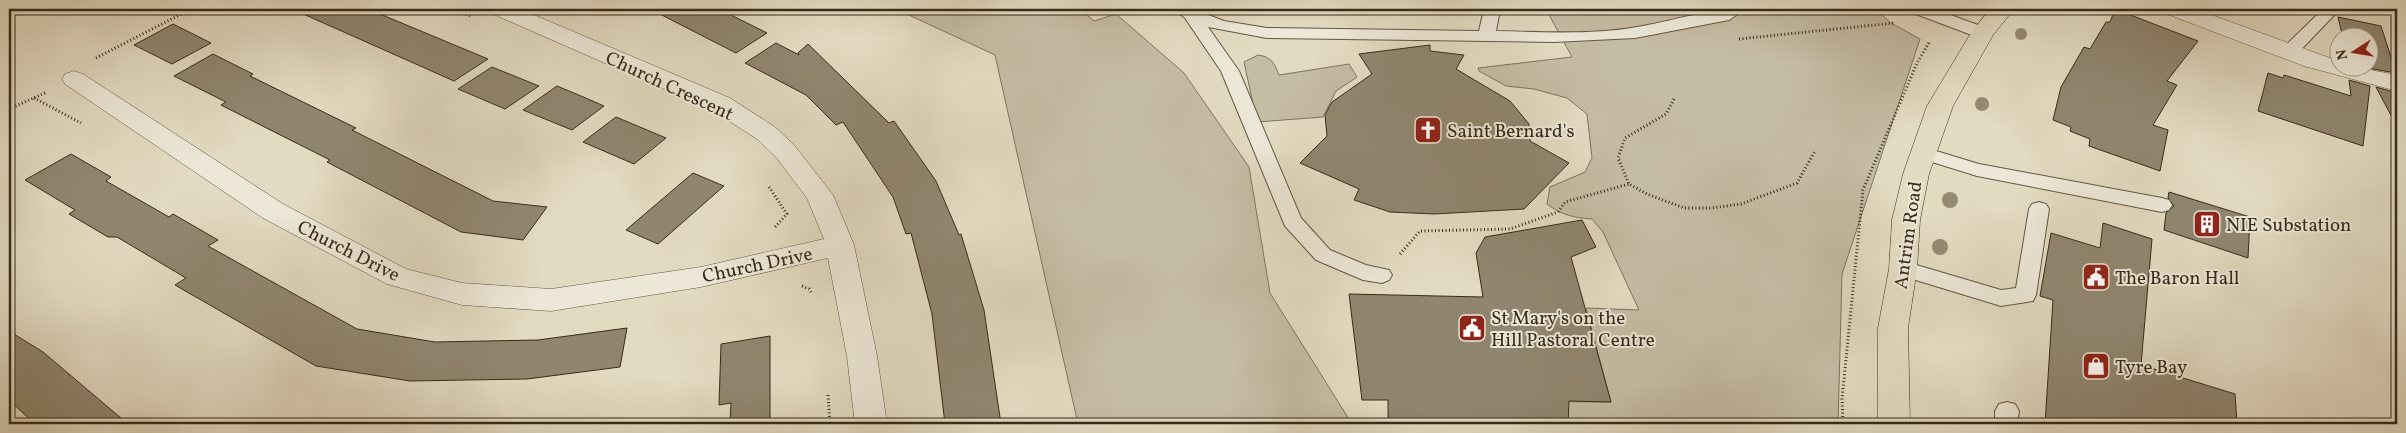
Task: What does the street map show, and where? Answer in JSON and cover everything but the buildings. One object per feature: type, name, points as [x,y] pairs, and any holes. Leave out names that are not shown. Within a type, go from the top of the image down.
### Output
[{"type":"main road","name":"Antrim Road","points":[[1894,424],[1893,328],[1903,270],[1906,220],[1916,174],[1940,106],[1982,33],[2002,9]]},
{"type":"street","name":"Church Crescent","points":[[501,9],[721,104],[766,133],[785,151],[819,195],[840,245],[862,356],[871,424]]},
{"type":"street","points":[[2175,9],[2288,53],[2362,77],[2397,83]]},
{"type":"street","name":"Church Drive","points":[[74,79],[273,211],[397,277],[462,294],[551,300],[701,277],[804,255],[840,245]]},
{"type":"lane","points":[[1488,36],[1492,9]]},
{"type":"lane","points":[[1187,12],[1220,26],[1267,33],[1554,37],[1635,33],[1723,16],[1737,9]]},
{"type":"lane","points":[[1919,9],[1982,33]]},
{"type":"lane","points":[[2288,53],[2332,9]]},
{"type":"lane","points":[[1187,12],[1230,71],[1292,220],[1323,255],[1363,272],[1382,275]]},
{"type":"lane","points":[[1923,153],[1977,170],[2162,205]]},
{"type":"lane","points":[[1903,270],[2001,298],[2025,295],[2038,209]]},
{"type":"path","points":[[9,109],[74,79],[82,65],[190,9]]},
{"type":"path","points":[[453,9],[472,17]]},
{"type":"path","points":[[1629,184],[1618,158],[1625,138],[1654,119],[1666,114],[1674,99]]},
{"type":"path","points":[[1382,275],[1420,231],[1510,229],[1558,212],[1565,202],[1629,184],[1684,208],[1711,208],[1742,204],[1797,183],[1815,151]]},
{"type":"path","points":[[767,183],[787,214],[769,233]]},
{"type":"shaded area","points":[[896,9],[1080,9],[1094,21],[1116,14],[1184,73],[1249,167],[1270,293],[1352,424],[1078,424],[995,55]]},
{"type":"shaded area","points":[[1534,9],[1875,9],[1891,23],[1920,39],[1842,274],[1838,424],[1453,424],[1449,401],[1611,402],[1586,308],[1639,310],[1603,232],[1592,219],[1568,215],[1547,204],[1550,187],[1585,172],[1592,158],[1587,114],[1567,98],[1534,89],[1506,86],[1479,71],[1478,68],[1572,57],[1548,13]]},
{"type":"shaded area","points":[[1258,55],[1272,61],[1279,75],[1349,64],[1357,77],[1336,91],[1323,117],[1257,122],[1244,62]]},
{"type":"place","name":"Saint Bernard's","points":[[1428,130]]},
{"type":"place","name":"NIE Substation","points":[[2207,224]]},
{"type":"place","name":"The Baron Hall","points":[[2096,277]]},
{"type":"place","name":"St Mary's on the Hill Pastoral Centre","points":[[1472,328]]},
{"type":"place","name":"Tyre Bay","points":[[2096,366]]}]
